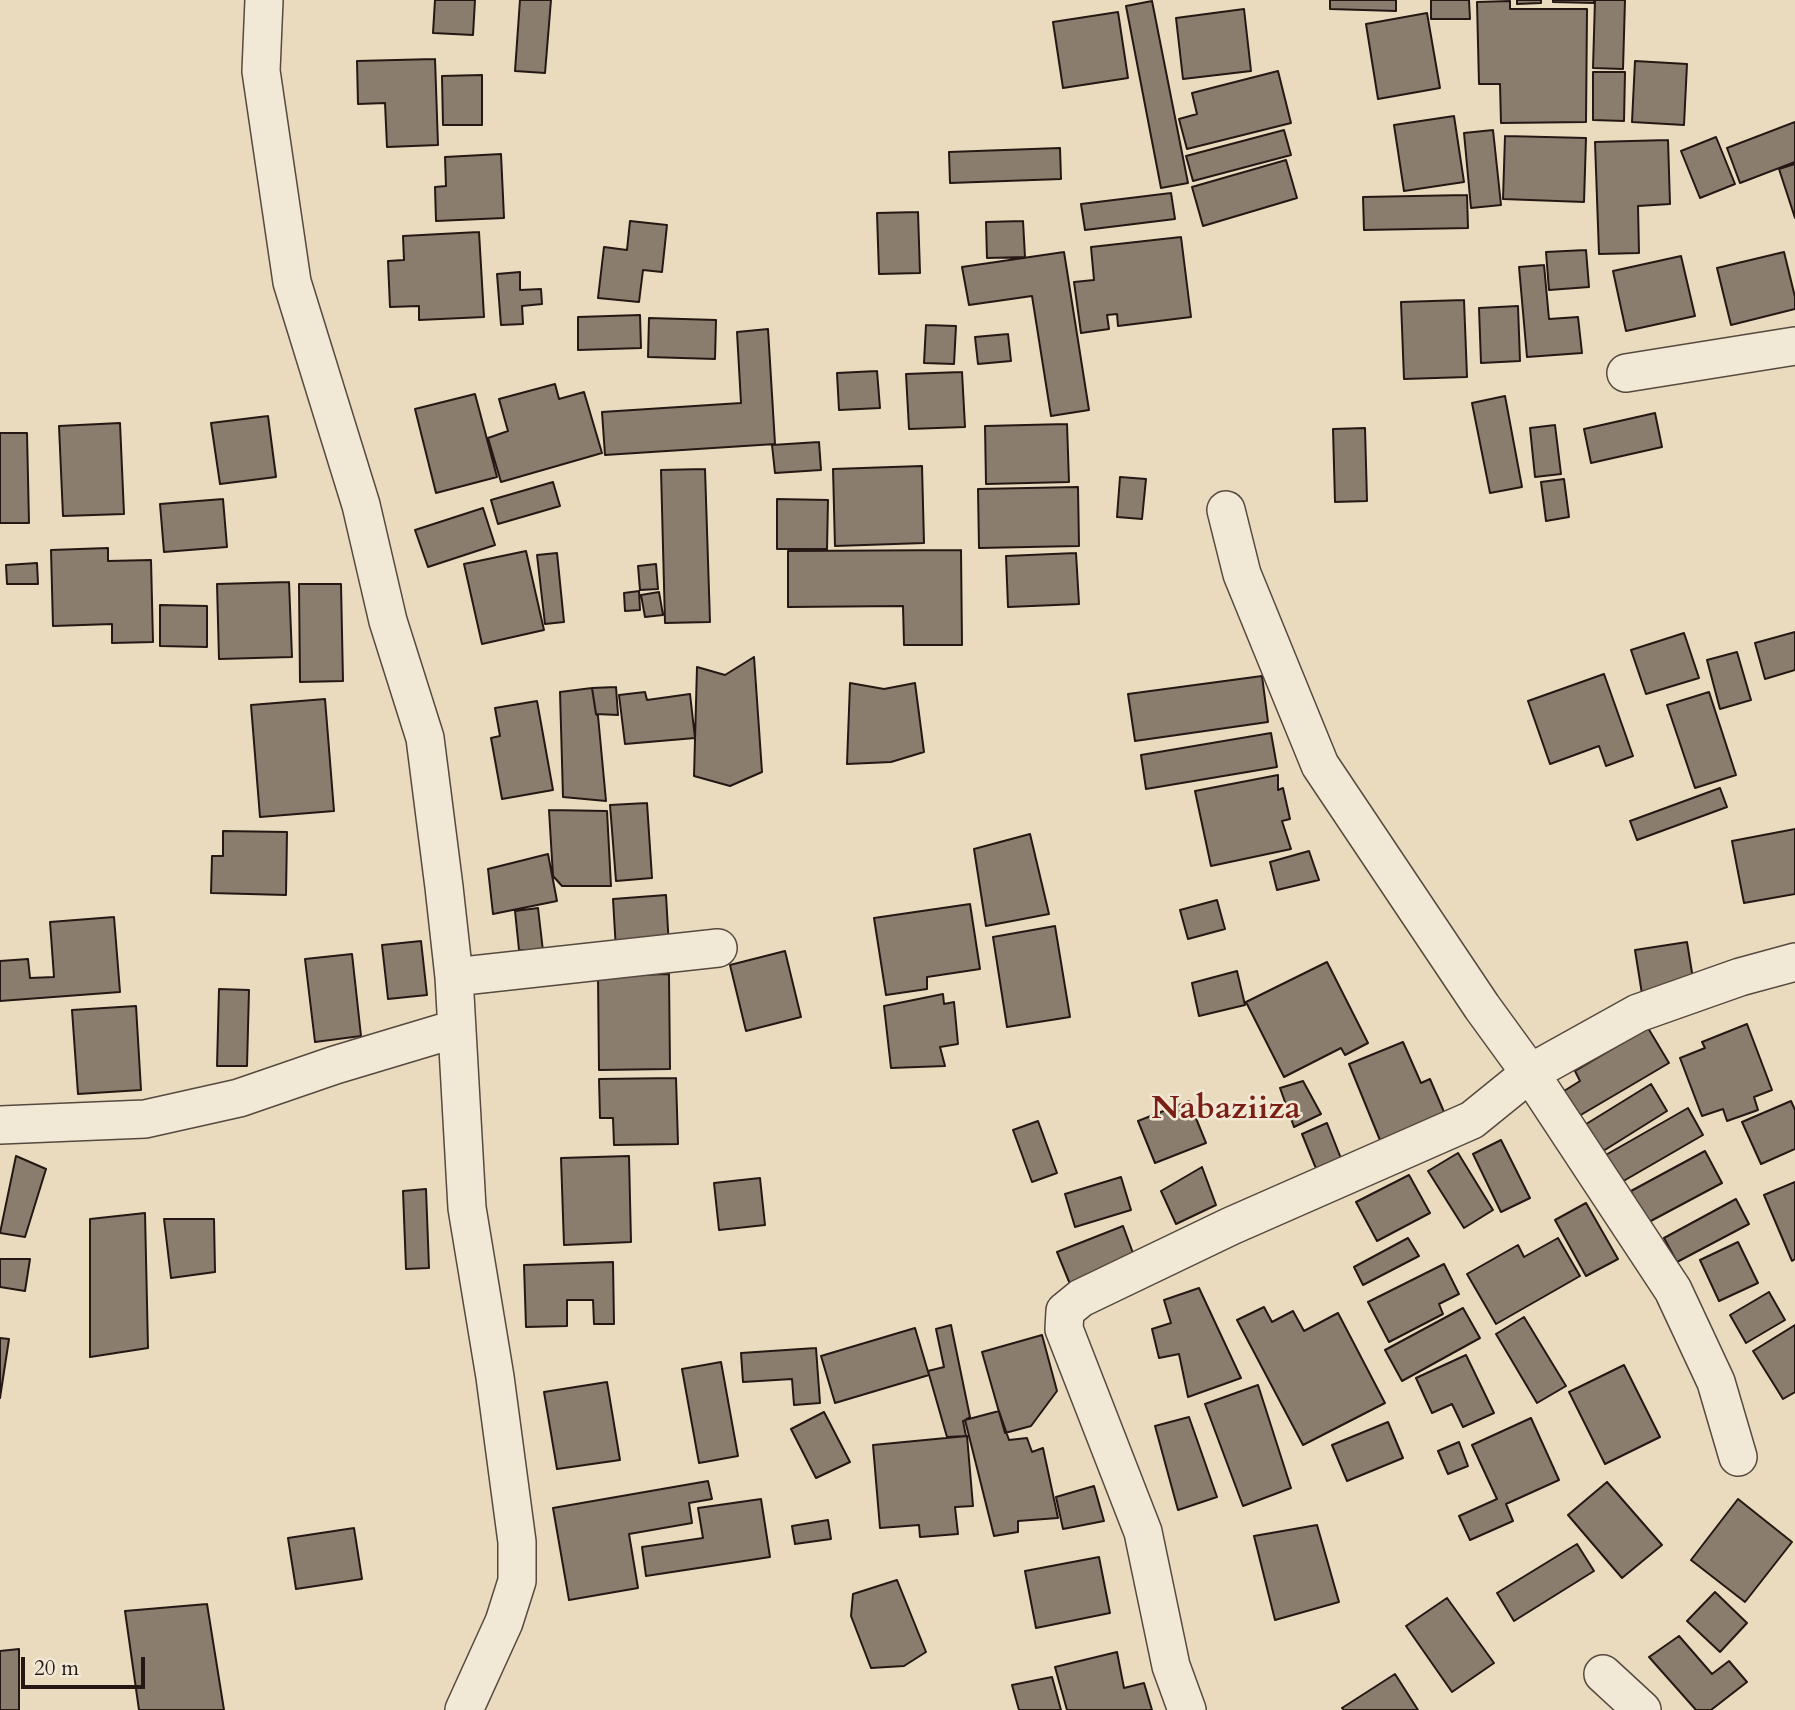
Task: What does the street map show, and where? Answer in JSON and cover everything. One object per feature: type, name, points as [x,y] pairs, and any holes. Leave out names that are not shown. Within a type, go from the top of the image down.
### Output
[{"type":"street","points":[[264,0],[261,71],[292,282],[361,505],[388,621],[425,738],[454,977],[467,1208],[495,1377],[517,1542],[517,1581],[504,1622],[464,1710]]},
{"type":"street","points":[[1626,373],[1795,346]]},
{"type":"street","points":[[1226,510],[1242,574],[1320,765],[1674,1290],[1716,1382],[1738,1457]]},
{"type":"street","points":[[454,977],[718,948]]},
{"type":"street","points":[[1186,1710],[1171,1666],[1143,1532],[1064,1329],[1065,1311],[1081,1298],[1231,1226],[1472,1120],[1530,1073],[1638,1013],[1795,961]]},
{"type":"street","points":[[0,1125],[145,1119],[239,1098],[335,1065],[455,1029]]},
{"type":"street","points":[[1603,1674],[1642,1710]]},
{"type":"building","points":[[435,0],[475,0],[473,35],[433,33]]},
{"type":"building","points":[[520,0],[551,0],[545,73],[515,71]]},
{"type":"building","points":[[1330,0],[1396,0],[1396,11],[1330,9]]},
{"type":"building","points":[[1431,0],[1469,0],[1470,19],[1431,19]]},
{"type":"building","points":[[1517,0],[1541,0],[1541,3],[1517,4]]},
{"type":"building","points":[[1594,0],[1594,3],[1553,2]]},
{"type":"building","points":[[1595,0],[1625,0],[1623,69],[1593,68]]},
{"type":"building","points":[[1152,1],[1188,183],[1161,188],[1126,6]]},
{"type":"building","points":[[1510,1],[1510,9],[1587,9],[1586,122],[1501,123],[1500,84],[1479,84],[1477,2]]},
{"type":"building","points":[[1244,9],[1251,71],[1183,79],[1176,18]]},
{"type":"building","points":[[1118,12],[1128,78],[1063,88],[1053,22]]},
{"type":"building","points":[[1427,13],[1440,88],[1378,99],[1366,24]]},
{"type":"building","points":[[435,59],[438,145],[387,147],[385,103],[358,104],[357,61]]},
{"type":"building","points":[[1635,61],[1687,64],[1684,125],[1632,122]]},
{"type":"building","points":[[1278,71],[1291,123],[1187,149],[1179,119],[1197,114],[1192,93]]},
{"type":"building","points":[[1593,72],[1625,72],[1624,121],[1593,120]]},
{"type":"building","points":[[482,75],[482,125],[443,125],[442,76]]},
{"type":"building","points":[[1454,116],[1464,182],[1404,191],[1394,125]]},
{"type":"building","points":[[1795,122],[1795,162],[1740,183],[1727,148]]},
{"type":"building","points":[[1284,130],[1291,155],[1193,181],[1186,156]]},
{"type":"building","points":[[1493,130],[1501,205],[1471,208],[1464,133]]},
{"type":"building","points":[[1505,136],[1586,138],[1584,202],[1503,199]]},
{"type":"building","points":[[1716,137],[1735,184],[1700,198],[1681,151]]},
{"type":"building","points":[[1668,140],[1670,204],[1638,206],[1639,253],[1599,254],[1595,142]]},
{"type":"building","points":[[1060,148],[1061,179],[950,183],[949,152]]},
{"type":"building","points":[[501,154],[504,218],[436,221],[435,187],[446,186],[445,157]]},
{"type":"building","points":[[1286,160],[1297,198],[1203,226],[1192,187]]},
{"type":"building","points":[[1795,164],[1795,218],[1779,169]]},
{"type":"building","points":[[1171,193],[1175,219],[1085,230],[1081,204]]},
{"type":"building","points":[[1467,195],[1468,228],[1364,230],[1363,197]]},
{"type":"building","points":[[918,212],[920,273],[879,274],[877,213]]},
{"type":"building","points":[[630,221],[667,225],[662,272],[643,270],[639,302],[598,298],[604,247],[627,250]]},
{"type":"building","points":[[1023,221],[1025,257],[987,258],[986,222]]},
{"type":"building","points":[[479,232],[484,317],[419,320],[419,306],[390,307],[388,261],[404,260],[403,236]]},
{"type":"building","points":[[1181,237],[1191,317],[1118,326],[1117,314],[1107,315],[1109,329],[1081,333],[1074,282],[1094,280],[1091,247]]},
{"type":"building","points":[[1586,250],[1589,287],[1549,290],[1546,252]]},
{"type":"building","points":[[1064,252],[1089,410],[1051,416],[1032,296],[969,305],[962,267]]},
{"type":"building","points":[[1784,252],[1795,297],[1795,309],[1731,325],[1717,268]]},
{"type":"building","points":[[1681,256],[1695,316],[1626,331],[1613,271]]},
{"type":"building","points":[[1544,265],[1549,319],[1578,317],[1582,353],[1527,357],[1519,267]]},
{"type":"building","points":[[520,272],[520,290],[541,289],[542,304],[522,306],[523,324],[501,325],[497,274]]},
{"type":"building","points":[[1464,300],[1467,377],[1404,379],[1401,302]]},
{"type":"building","points":[[1518,306],[1520,361],[1481,363],[1479,308]]},
{"type":"building","points":[[640,315],[641,348],[578,350],[578,317]]},
{"type":"building","points":[[649,318],[716,320],[715,359],[648,357]]},
{"type":"building","points":[[926,325],[956,326],[954,364],[924,363]]},
{"type":"building","points":[[768,329],[775,444],[605,455],[602,412],[741,403],[737,332]]},
{"type":"building","points":[[1008,334],[1011,361],[978,364],[975,337]]},
{"type":"building","points":[[877,371],[880,408],[839,410],[837,373]]},
{"type":"building","points":[[962,372],[965,427],[909,429],[906,374]]},
{"type":"building","points":[[555,384],[559,399],[584,392],[602,453],[501,482],[488,438],[508,431],[499,399]]},
{"type":"building","points":[[475,394],[497,477],[436,493],[415,409]]},
{"type":"building","points":[[1505,396],[1522,487],[1490,493],[1472,403]]},
{"type":"building","points":[[1655,413],[1662,447],[1591,463],[1584,429]]},
{"type":"building","points":[[268,416],[276,477],[220,484],[211,423]]},
{"type":"building","points":[[120,423],[124,514],[63,516],[59,426]]},
{"type":"building","points":[[1067,424],[1069,482],[986,484],[985,426]]},
{"type":"building","points":[[1555,425],[1561,474],[1535,477],[1530,428]]},
{"type":"building","points":[[1365,428],[1367,501],[1335,502],[1333,429]]},
{"type":"building","points":[[0,433],[27,433],[29,523],[0,523]]},
{"type":"building","points":[[819,442],[821,470],[775,473],[772,445]]},
{"type":"building","points":[[922,466],[924,543],[835,546],[833,469]]},
{"type":"building","points":[[705,469],[710,622],[665,623],[661,470]]},
{"type":"building","points":[[1120,477],[1146,479],[1142,519],[1117,517]]},
{"type":"building","points":[[1564,479],[1569,517],[1546,521],[1541,482]]},
{"type":"building","points":[[553,482],[560,506],[498,524],[491,500]]},
{"type":"building","points":[[1078,487],[1079,546],[979,548],[978,489]]},
{"type":"building","points":[[223,499],[227,547],[164,552],[160,504]]},
{"type":"building","points":[[777,499],[828,500],[827,549],[777,549]]},
{"type":"building","points":[[483,508],[495,545],[428,567],[415,530]]},
{"type":"building","points":[[108,548],[108,561],[151,560],[153,642],[112,643],[112,624],[53,626],[51,550]]},
{"type":"building","points":[[961,550],[962,645],[904,645],[903,606],[788,607],[788,551]]},
{"type":"building","points":[[526,551],[544,630],[482,644],[464,564]]},
{"type":"building","points":[[557,553],[564,622],[545,624],[537,555]]},
{"type":"building","points":[[1076,553],[1079,604],[1008,607],[1006,556]]},
{"type":"building","points":[[37,563],[38,584],[7,584],[6,565]]},
{"type":"building","points":[[656,564],[658,589],[640,590],[638,566]]},
{"type":"building","points":[[289,582],[292,657],[219,659],[217,584]]},
{"type":"building","points":[[299,584],[341,584],[343,681],[300,682]]},
{"type":"building","points":[[639,591],[640,610],[625,611],[624,593]]},
{"type":"building","points":[[659,592],[663,615],[645,617],[641,595]]},
{"type":"building","points":[[160,605],[207,606],[207,647],[160,646]]},
{"type":"building","points":[[1795,632],[1795,670],[1765,679],[1755,643]]},
{"type":"building","points":[[1684,633],[1699,678],[1646,694],[1631,650]]},
{"type":"building","points":[[1737,652],[1751,700],[1720,709],[1707,660]]},
{"type":"building","points":[[754,657],[762,772],[730,786],[694,776],[697,667],[725,675]]},
{"type":"building","points":[[1604,674],[1633,756],[1606,766],[1599,746],[1550,764],[1528,701]]},
{"type":"building","points":[[1262,676],[1268,722],[1135,741],[1128,694]]},
{"type":"building","points":[[850,683],[884,689],[915,683],[924,752],[891,762],[847,764]]},
{"type":"building","points":[[616,687],[618,715],[596,714],[592,688]]},
{"type":"building","points":[[592,688],[598,716],[606,801],[563,797],[560,692]]},
{"type":"building","points":[[645,692],[647,700],[690,694],[695,738],[625,744],[619,695]]},
{"type":"building","points":[[1709,692],[1736,775],[1695,788],[1667,705]]},
{"type":"building","points":[[325,699],[334,811],[260,817],[251,705]]},
{"type":"building","points":[[537,701],[553,790],[502,799],[491,738],[500,736],[495,708]]},
{"type":"building","points":[[1271,733],[1277,767],[1146,789],[1141,755]]},
{"type":"building","points":[[1278,775],[1278,790],[1283,788],[1290,819],[1282,821],[1291,849],[1211,866],[1195,791]]},
{"type":"building","points":[[1720,788],[1727,807],[1637,840],[1630,821]]},
{"type":"building","points":[[647,803],[652,878],[616,881],[610,805]]},
{"type":"building","points":[[549,810],[607,811],[611,886],[562,886],[553,876]]},
{"type":"building","points":[[1795,829],[1795,894],[1744,903],[1732,841]]},
{"type":"building","points":[[223,831],[287,832],[286,895],[211,893],[212,856],[223,856]]},
{"type":"building","points":[[1030,834],[1049,914],[986,926],[974,849]]},
{"type":"building","points":[[1309,851],[1319,880],[1277,890],[1270,862]]},
{"type":"building","points":[[548,854],[557,901],[493,914],[488,869]]},
{"type":"building","points":[[666,895],[669,947],[616,950],[613,899]]},
{"type":"building","points":[[1217,900],[1225,929],[1188,939],[1180,910]]},
{"type":"building","points":[[970,904],[980,969],[927,977],[927,989],[886,995],[874,918]]},
{"type":"building","points":[[538,908],[543,951],[519,950],[515,911]]},
{"type":"building","points":[[114,917],[120,992],[0,1001],[0,961],[28,959],[30,978],[54,977],[50,922]]},
{"type":"building","points":[[1055,926],[1070,1017],[1007,1027],[993,937]]},
{"type":"building","points":[[421,941],[427,995],[388,999],[382,945]]},
{"type":"building","points":[[1687,942],[1694,985],[1642,994],[1635,950]]},
{"type":"building","points":[[785,951],[801,1017],[746,1031],[730,965]]},
{"type":"building","points":[[352,954],[361,1036],[315,1042],[305,959]]},
{"type":"building","points":[[1327,962],[1368,1043],[1345,1055],[1341,1048],[1284,1077],[1246,1002]]},
{"type":"building","points":[[1237,971],[1245,1005],[1199,1016],[1192,983]]},
{"type":"building","points":[[669,974],[670,1069],[599,1070],[598,976]]},
{"type":"building","points":[[219,989],[249,990],[247,1066],[217,1066]]},
{"type":"building","points":[[943,994],[944,1004],[954,1002],[958,1044],[940,1047],[945,1066],[891,1068],[884,1006]]},
{"type":"building","points":[[136,1006],[141,1090],[78,1094],[72,1010]]},
{"type":"building","points":[[1747,1024],[1772,1090],[1754,1097],[1758,1110],[1727,1121],[1723,1109],[1702,1116],[1680,1058],[1705,1048],[1702,1042]]},
{"type":"building","points":[[1648,1028],[1669,1063],[1579,1116],[1564,1091],[1580,1081],[1575,1071]]},
{"type":"building","points":[[1403,1042],[1421,1083],[1430,1079],[1447,1119],[1382,1145],[1349,1064]]},
{"type":"building","points":[[676,1078],[678,1144],[614,1145],[613,1118],[600,1118],[599,1079]]},
{"type":"building","points":[[1303,1081],[1321,1114],[1294,1127],[1280,1088]]},
{"type":"building","points":[[1651,1084],[1667,1111],[1600,1153],[1583,1126]]},
{"type":"building","points":[[1189,1101],[1206,1143],[1155,1163],[1138,1121]]},
{"type":"building","points":[[1791,1101],[1795,1110],[1795,1149],[1761,1164],[1742,1122]]},
{"type":"building","points":[[1688,1108],[1703,1135],[1620,1183],[1604,1156]]},
{"type":"building","points":[[1038,1121],[1057,1173],[1032,1182],[1013,1130]]},
{"type":"building","points":[[1327,1123],[1342,1161],[1317,1171],[1302,1134]]},
{"type":"building","points":[[1501,1140],[1530,1198],[1501,1212],[1473,1154]]},
{"type":"building","points":[[1705,1151],[1722,1183],[1647,1223],[1631,1191]]},
{"type":"building","points":[[1458,1153],[1493,1210],[1464,1228],[1428,1171]]},
{"type":"building","points":[[16,1156],[46,1169],[25,1237],[0,1233]]},
{"type":"building","points":[[629,1156],[631,1242],[564,1245],[561,1158]]},
{"type":"building","points":[[1202,1167],[1216,1205],[1176,1224],[1161,1191]]},
{"type":"building","points":[[1409,1175],[1430,1213],[1377,1241],[1356,1202]]},
{"type":"building","points":[[1121,1177],[1131,1210],[1075,1227],[1065,1194]]},
{"type":"building","points":[[760,1178],[765,1225],[719,1230],[714,1183]]},
{"type":"building","points":[[1795,1182],[1795,1259],[1792,1261],[1764,1195]]},
{"type":"building","points":[[426,1189],[429,1268],[406,1269],[403,1191]]},
{"type":"building","points":[[1736,1199],[1749,1224],[1677,1262],[1664,1238]]},
{"type":"building","points":[[1586,1203],[1618,1259],[1586,1276],[1555,1220]]},
{"type":"building","points":[[145,1213],[148,1348],[90,1357],[90,1219]]},
{"type":"building","points":[[164,1219],[214,1219],[215,1272],[171,1278]]},
{"type":"building","points":[[1123,1226],[1137,1264],[1072,1289],[1057,1252]]},
{"type":"building","points":[[1408,1238],[1419,1256],[1363,1285],[1354,1267]]},
{"type":"building","points":[[1558,1238],[1580,1276],[1496,1324],[1467,1274],[1518,1245],[1524,1257]]},
{"type":"building","points":[[1738,1242],[1758,1283],[1719,1301],[1700,1260]]},
{"type":"building","points":[[0,1259],[30,1259],[25,1291],[0,1287]]},
{"type":"building","points":[[613,1262],[614,1324],[594,1324],[593,1300],[567,1300],[567,1326],[526,1327],[524,1265]]},
{"type":"building","points":[[1444,1264],[1459,1294],[1439,1304],[1443,1314],[1389,1342],[1368,1302]]},
{"type":"building","points":[[1199,1288],[1241,1378],[1188,1397],[1179,1354],[1159,1358],[1152,1329],[1171,1323],[1164,1300]]},
{"type":"building","points":[[1769,1292],[1785,1320],[1746,1343],[1730,1315]]},
{"type":"building","points":[[1264,1307],[1272,1322],[1293,1311],[1304,1331],[1338,1313],[1385,1403],[1303,1445],[1237,1320]]},
{"type":"building","points":[[1463,1308],[1480,1338],[1402,1381],[1385,1350]]},
{"type":"building","points":[[1524,1317],[1566,1386],[1537,1403],[1496,1334]]},
{"type":"building","points":[[951,1325],[970,1417],[963,1421],[966,1436],[947,1437],[928,1371],[944,1367],[936,1329]]},
{"type":"building","points":[[1795,1325],[1795,1392],[1783,1399],[1753,1351]]},
{"type":"building","points":[[915,1328],[929,1375],[835,1403],[821,1356]]},
{"type":"building","points":[[1042,1335],[1057,1391],[1031,1426],[1005,1433],[982,1352]]},
{"type":"building","points":[[0,1338],[9,1339],[0,1398]]},
{"type":"building","points":[[816,1348],[820,1403],[794,1405],[792,1379],[743,1382],[741,1353]]},
{"type":"building","points":[[1466,1355],[1494,1413],[1463,1427],[1452,1404],[1432,1413],[1416,1378]]},
{"type":"building","points":[[721,1362],[738,1456],[699,1463],[682,1369]]},
{"type":"building","points":[[1624,1365],[1660,1437],[1605,1464],[1569,1392]]},
{"type":"building","points":[[607,1382],[620,1460],[557,1469],[544,1392]]},
{"type":"building","points":[[1258,1385],[1291,1488],[1243,1506],[1205,1404]]},
{"type":"building","points":[[999,1411],[1009,1440],[1027,1438],[1032,1452],[1043,1448],[1058,1518],[1018,1521],[1018,1532],[994,1536],[965,1420]]},
{"type":"building","points":[[824,1412],[850,1462],[816,1478],[791,1429]]},
{"type":"building","points":[[1189,1417],[1217,1497],[1178,1510],[1155,1426]]},
{"type":"building","points":[[1531,1418],[1559,1480],[1506,1504],[1513,1521],[1470,1540],[1459,1516],[1497,1499],[1472,1445]]},
{"type":"building","points":[[1388,1422],[1403,1458],[1347,1481],[1332,1445]]},
{"type":"building","points":[[967,1436],[973,1506],[955,1507],[958,1534],[920,1537],[919,1525],[880,1528],[873,1445]]},
{"type":"building","points":[[1459,1442],[1468,1466],[1448,1474],[1438,1451]]},
{"type":"building","points":[[708,1481],[712,1499],[689,1503],[692,1523],[629,1534],[638,1588],[569,1600],[553,1508]]},
{"type":"building","points":[[1607,1482],[1662,1545],[1622,1578],[1568,1515]]},
{"type":"building","points":[[1094,1486],[1104,1521],[1063,1529],[1056,1497]]},
{"type":"building","points":[[761,1499],[770,1557],[646,1576],[642,1547],[703,1538],[698,1508]]},
{"type":"building","points":[[1738,1499],[1792,1542],[1745,1602],[1691,1560]]},
{"type":"building","points":[[828,1520],[831,1539],[795,1544],[792,1526]]},
{"type":"building","points":[[1317,1525],[1339,1602],[1275,1620],[1254,1536]]},
{"type":"building","points":[[354,1528],[362,1579],[296,1589],[288,1538]]},
{"type":"building","points":[[1577,1544],[1594,1571],[1514,1621],[1497,1593]]},
{"type":"building","points":[[1099,1557],[1110,1613],[1036,1628],[1025,1571]]},
{"type":"building","points":[[897,1580],[926,1652],[904,1666],[871,1668],[851,1616],[853,1594]]},
{"type":"building","points":[[1715,1592],[1747,1623],[1720,1652],[1687,1621]]},
{"type":"building","points":[[1447,1598],[1494,1663],[1452,1692],[1406,1626]]},
{"type":"building","points":[[207,1604],[224,1710],[139,1710],[125,1611]]},
{"type":"building","points":[[1679,1636],[1712,1674],[1729,1661],[1747,1682],[1711,1710],[1696,1710],[1649,1657]]},
{"type":"building","points":[[19,1649],[19,1710],[0,1710],[0,1651]]},
{"type":"building","points":[[1117,1652],[1124,1688],[1144,1683],[1152,1710],[1067,1710],[1055,1667]]},
{"type":"building","points":[[1395,1674],[1418,1710],[1342,1708]]},
{"type":"building","points":[[1052,1677],[1061,1710],[1019,1710],[1012,1685]]},
{"type":"district","name":"Nabaziiza","points":[[1226,1110]]}]
